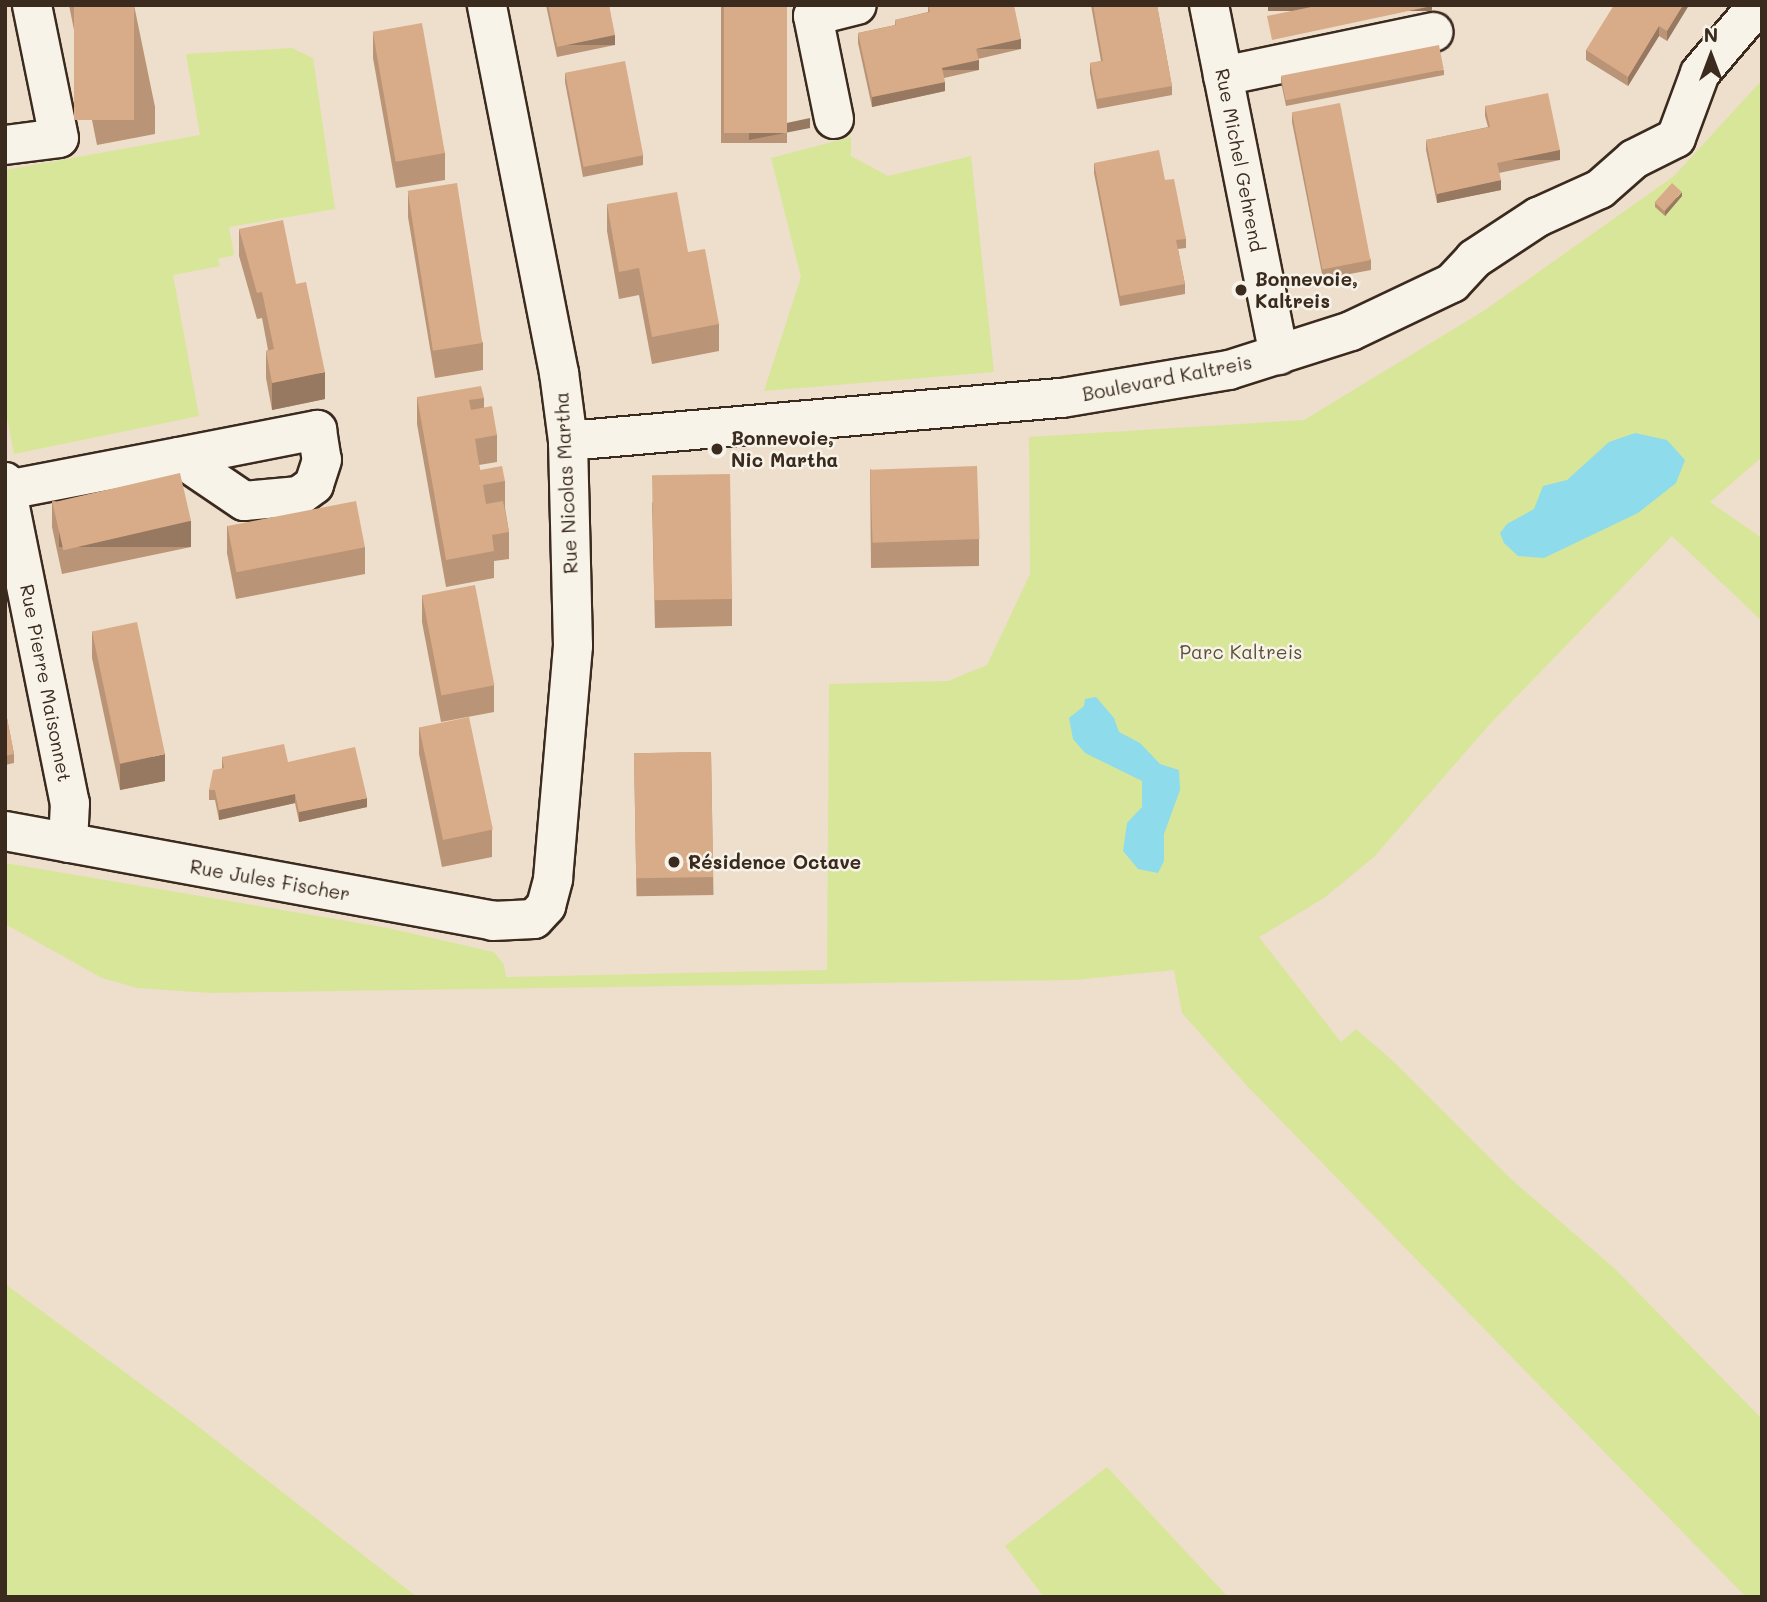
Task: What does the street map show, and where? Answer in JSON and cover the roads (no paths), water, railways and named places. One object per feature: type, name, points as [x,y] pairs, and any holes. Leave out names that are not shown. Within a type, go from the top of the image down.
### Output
[{"type":"street","points":[[5,145],[59,138],[32,5]]},
{"type":"street","name":"Rue Nicolas Martha","points":[[487,5],[540,268],[568,441],[570,700],[553,879],[546,906],[534,919]]},
{"type":"street","points":[[834,119],[812,11],[857,5]]},
{"type":"street","name":"Rue Michel Gehrend","points":[[1209,5],[1279,355]]},
{"type":"street","name":"Boulevard Kaltreis","points":[[568,441],[1062,398],[1229,370],[1351,331],[1452,283],[1474,259],[1538,217],[1601,190],[1633,159],[1676,138],[1700,74],[1758,5]]},
{"type":"street","points":[[1223,76],[1433,32]]},
{"type":"street","points":[[6,486],[179,457]]},
{"type":"street","name":"Rue Pierre Maisonnet","points":[[6,486],[70,803],[68,843]]},
{"type":"street","name":"Rue Jules Fischer","points":[[5,831],[493,921],[534,919]]},
{"type":"water","points":[[1635,433],[1667,440],[1685,460],[1676,483],[1638,513],[1544,558],[1518,556],[1504,543],[1500,533],[1507,524],[1534,509],[1543,486],[1567,480],[1609,442]]},
{"type":"water","points":[[1096,697],[1114,718],[1119,732],[1140,743],[1160,764],[1179,770],[1180,790],[1164,834],[1164,861],[1158,873],[1138,869],[1123,851],[1127,823],[1142,807],[1142,781],[1085,753],[1073,739],[1069,718],[1084,706],[1085,699]]},
{"type":"place","name":"Bonnevoie, Kaltreis","points":[[1241,290]]},
{"type":"place","name":"Bonnevoie, Nic Martha","points":[[717,449]]},
{"type":"place","name":"Résidence Octave","points":[[674,862]]},
{"type":"park label","name":"Parc Kaltreis","points":[[1241,652]]}]
